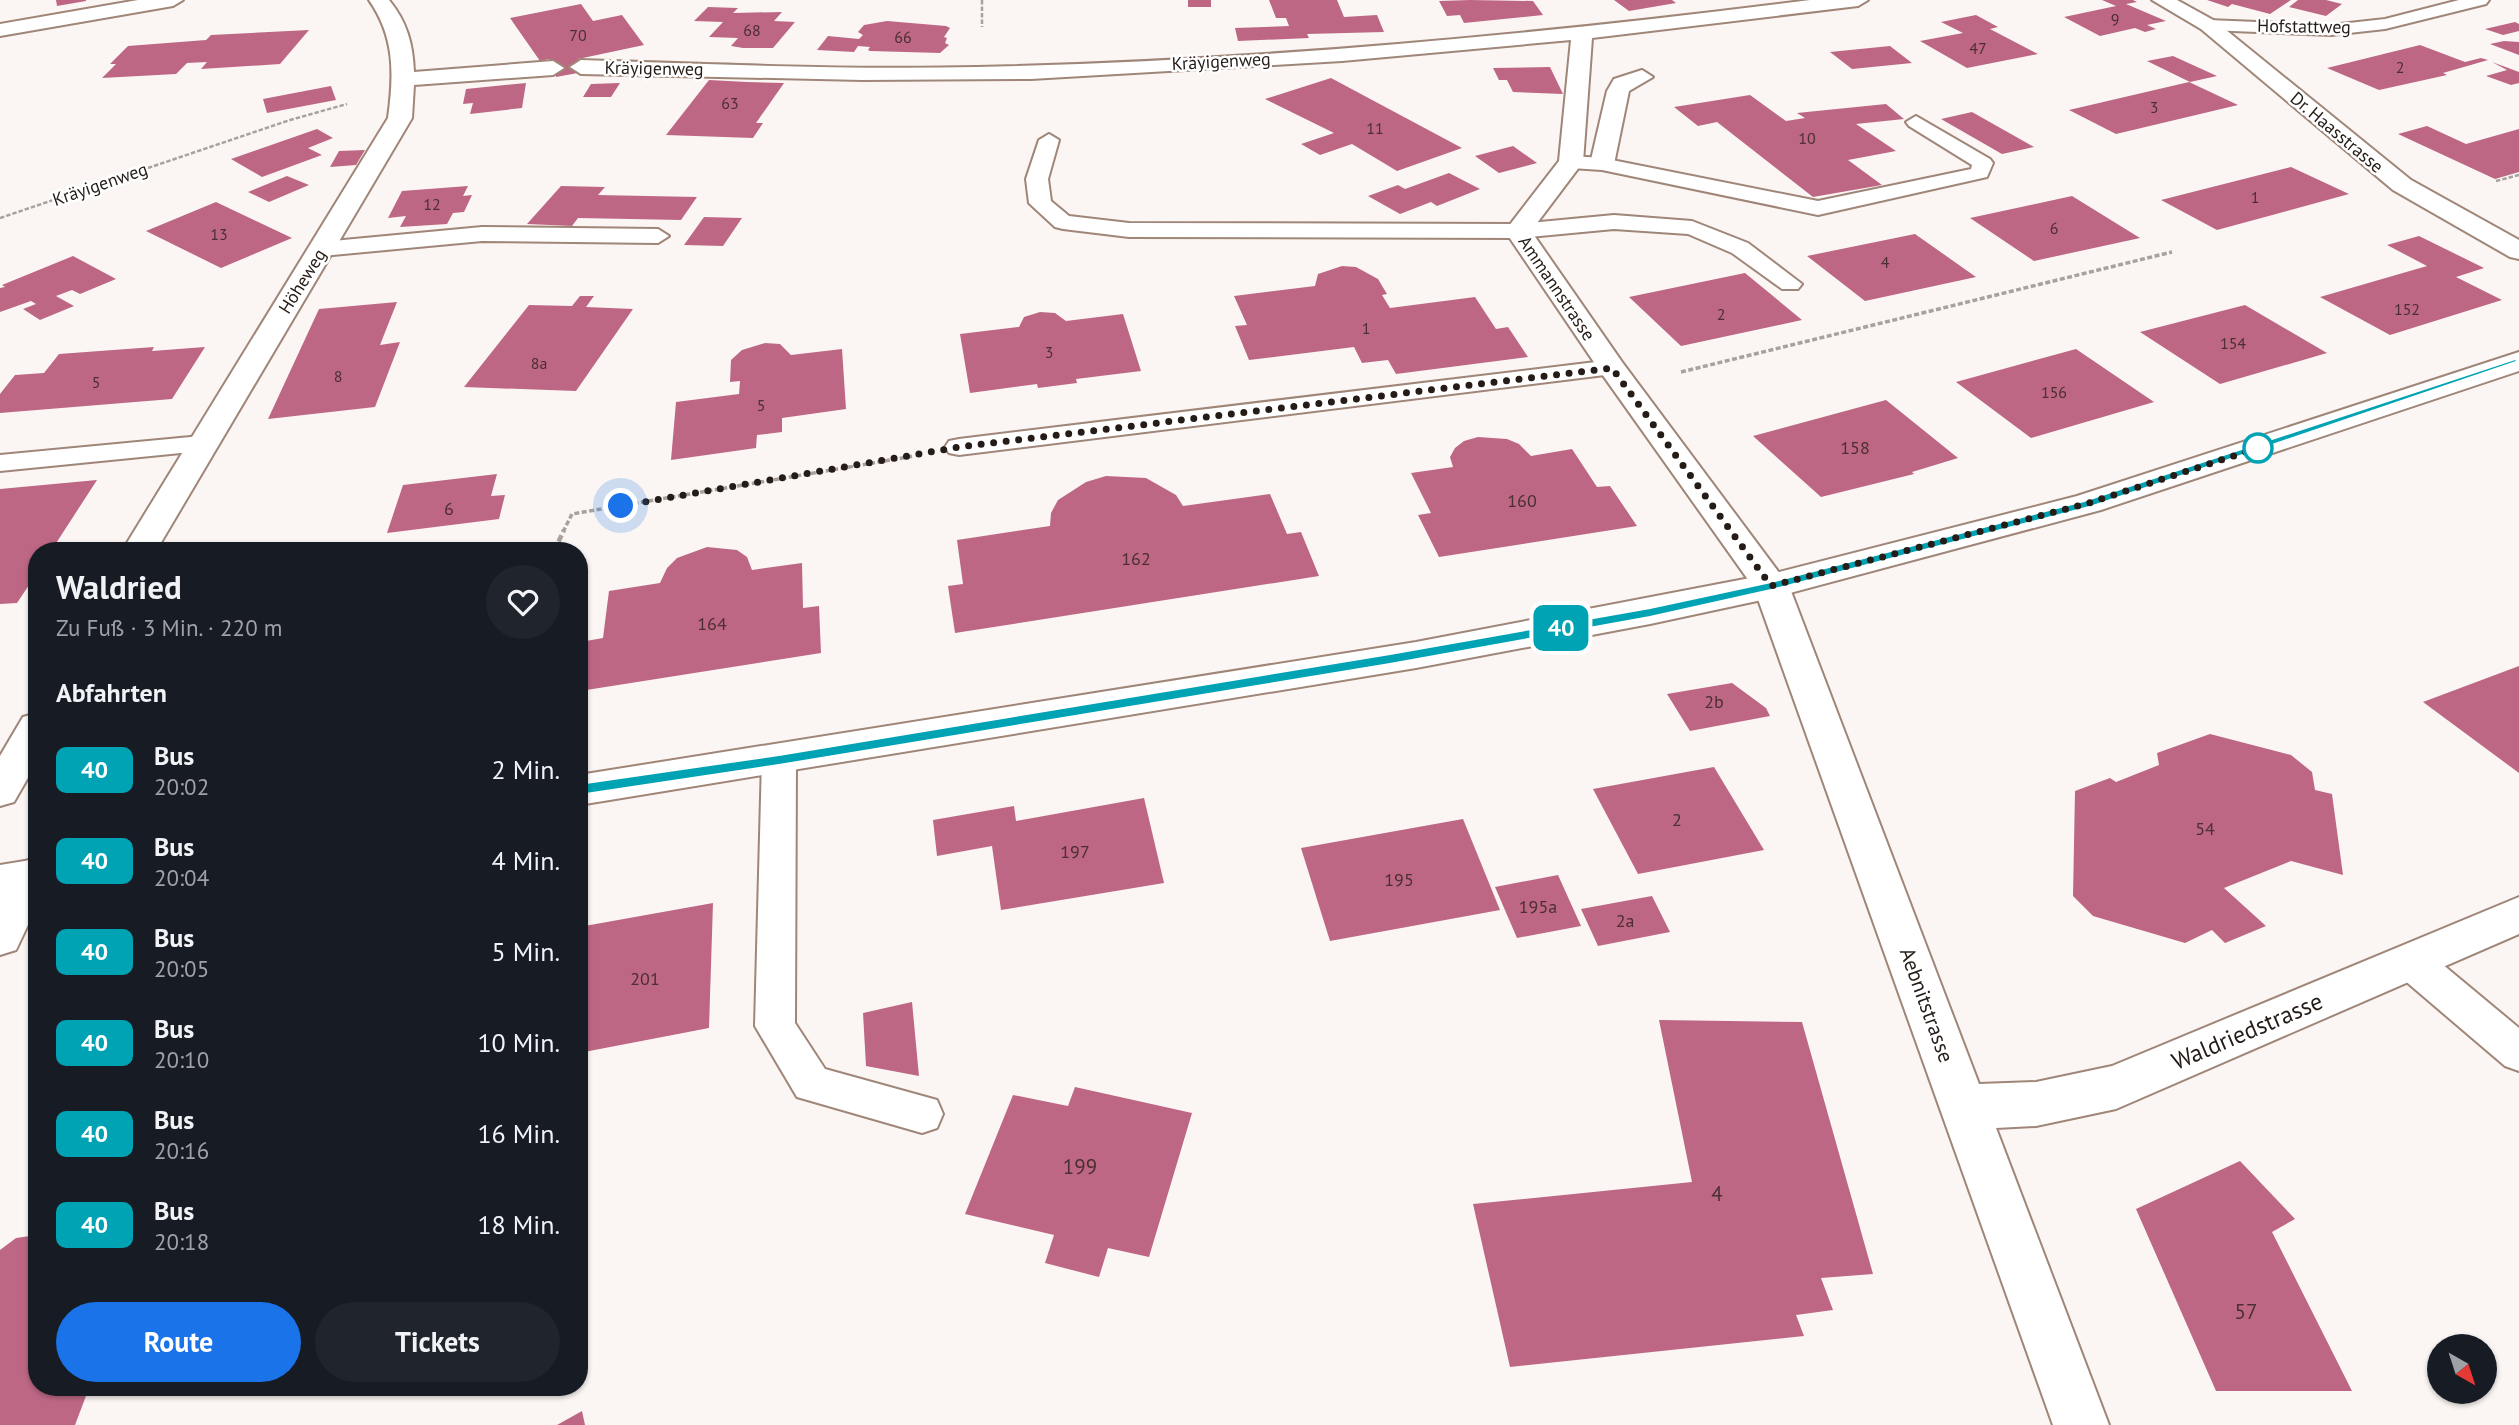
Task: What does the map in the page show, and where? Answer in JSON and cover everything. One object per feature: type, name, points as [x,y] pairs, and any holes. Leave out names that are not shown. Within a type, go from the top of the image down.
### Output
[{"type":"street","points":[[0,30],[173,0]]},
{"type":"street","name":"Höheweg","points":[[144,542],[201,444],[393,135],[400,118],[404,87],[395,23],[379,0]]},
{"type":"street","name":"Kräyigenweg","points":[[581,66],[819,72],[1030,72],[1582,35],[1858,0]]},
{"type":"street","name":"Dr. Haasstrasse","points":[[2162,0],[2207,26],[2402,185],[2519,251]]},
{"type":"street","points":[[1571,162],[1582,35]]},
{"type":"street","points":[[404,87],[553,68]]},
{"type":"street","points":[[1602,164],[1618,91],[1622,84],[1642,77]]},
{"type":"street","name":"Ammannstrasse","points":[[1571,162],[1518,231],[1771,586]]},
{"type":"street","points":[[588,789],[779,760],[1429,652],[1650,612],[1771,586],[2089,503],[2519,361]]},
{"type":"street","name":"Aebnitstrasse","points":[[1771,586],[2081,1425]]},
{"type":"street","points":[[0,791],[28,743]]},
{"type":"street","points":[[0,936],[22,878]]},
{"type":"street","name":"Waldriedstrasse","points":[[1965,1107],[2036,1104],[2116,1087],[2519,915]]},
{"type":"lane","name":"Hofstattweg","points":[[2207,26],[2331,30],[2385,24],[2480,0]]},
{"type":"lane","points":[[1571,162],[1602,164],[1818,208],[1980,173],[1983,163],[1916,122]]},
{"type":"lane","points":[[1049,140],[1037,179],[1040,203],[1063,222],[1129,230],[1518,231],[1614,222],[1692,228],[1740,248],[1790,284]]},
{"type":"lane","points":[[322,249],[482,234],[658,236]]},
{"type":"lane","points":[[959,447],[1619,376]]},
{"type":"lane","points":[[0,463],[201,444]]},
{"type":"lane","points":[[779,760],[775,1026],[812,1084],[922,1114]]},
{"type":"lane","points":[[2410,961],[2519,1052]]},
{"type":"path","name":"Kräyigenweg","points":[[0,218],[290,120],[404,87]]},
{"type":"path","points":[[1619,376],[2172,252]]},
{"type":"path","points":[[558,542],[572,514],[959,447]]},
{"type":"building","points":[[56,0],[86,0],[86,1],[57,6]]},
{"type":"building","points":[[1188,0],[1211,0],[1211,7],[1188,7]]},
{"type":"building","points":[[1269,0],[1337,0],[1344,17],[1377,15],[1384,32],[1307,34],[1309,38],[1238,41],[1235,28],[1289,26],[1286,18],[1276,18]]},
{"type":"building","points":[[1614,0],[1672,0],[1676,3],[1629,11]]},
{"type":"building","points":[[2102,0],[2133,0],[2137,2],[2126,4],[2166,21],[2147,25],[2156,29],[2145,32],[2135,28],[2100,36],[2064,17],[2116,6]]},
{"type":"building","points":[[2207,0],[2291,0],[2270,14],[2232,4],[2228,7]]},
{"type":"building","points":[[2298,0],[2326,0],[2342,4],[2326,16],[2289,7]]},
{"type":"building","points":[[1439,1],[1533,1],[1543,15],[1464,23],[1460,15],[1447,16]]},
{"type":"building","points":[[581,4],[593,21],[622,15],[644,45],[578,59],[583,72],[556,77],[549,59],[540,61],[510,18]]},
{"type":"building","points":[[708,7],[738,8],[733,13],[782,12],[774,21],[795,22],[773,48],[731,46],[738,38],[709,37],[723,22],[694,21]]},
{"type":"building","points":[[1976,15],[1998,27],[1990,29],[2038,54],[1967,68],[1920,41],[1963,33],[1941,22]]},
{"type":"building","points":[[887,21],[946,26],[950,28],[944,37],[947,38],[945,43],[949,45],[940,53],[870,51],[870,47],[858,46],[854,52],[817,50],[828,36],[859,39],[863,35],[858,32],[864,25]]},
{"type":"building","points":[[2515,22],[2519,24],[2519,31],[2503,35],[2485,29]]},
{"type":"building","points":[[309,30],[280,64],[201,69],[207,62],[187,63],[176,74],[102,78],[116,64],[110,64],[128,46],[206,40],[211,35]]},
{"type":"building","points":[[2519,42],[2519,55],[2490,44]]},
{"type":"building","points":[[2420,45],[2465,62],[2481,58],[2488,60],[2443,73],[2447,75],[2379,90],[2327,68]]},
{"type":"building","points":[[1890,46],[1912,63],[1852,69],[1830,52]]},
{"type":"building","points":[[2173,56],[2217,76],[2190,82],[2147,61]]},
{"type":"building","points":[[2492,62],[2519,72],[2519,83],[2511,85],[2486,76],[2507,70]]},
{"type":"building","points":[[1550,67],[1563,94],[1513,92],[1507,80],[1499,80],[1493,68]]},
{"type":"building","points":[[1331,78],[1462,148],[1397,171],[1352,144],[1320,155],[1301,144],[1334,133],[1265,99]]},
{"type":"building","points":[[709,80],[784,83],[756,123],[763,123],[753,138],[666,135]]},
{"type":"building","points":[[2189,82],[2238,105],[2116,134],[2069,110]]},
{"type":"building","points":[[526,83],[522,108],[470,114],[473,103],[463,104],[466,89]]},
{"type":"building","points":[[620,83],[611,97],[583,97],[591,84]]},
{"type":"building","points":[[331,86],[336,100],[267,113],[263,99]]},
{"type":"building","points":[[1750,95],[1786,121],[1805,118],[1797,113],[1886,104],[1904,119],[1856,124],[1896,151],[1848,160],[1882,185],[1813,197],[1717,122],[1698,126],[1674,107]]},
{"type":"building","points":[[1972,112],[2034,147],[2002,154],[1941,119]]},
{"type":"building","points":[[2427,126],[2466,144],[2519,129],[2519,172],[2495,179],[2398,134]]},
{"type":"building","points":[[317,129],[333,138],[308,148],[322,155],[262,177],[231,159]]},
{"type":"building","points":[[1513,146],[1537,163],[1499,173],[1475,156]]},
{"type":"building","points":[[365,150],[356,165],[330,167],[339,151]]},
{"type":"building","points":[[2291,167],[2349,194],[2217,230],[2161,200]]},
{"type":"building","points":[[1449,173],[1480,189],[1437,206],[1431,202],[1400,214],[1368,196],[1398,185],[1405,189]]},
{"type":"building","points":[[287,176],[309,185],[269,202],[248,192]]},
{"type":"building","points":[[468,186],[463,196],[472,195],[464,212],[453,213],[447,224],[400,227],[406,216],[388,218],[402,191]]},
{"type":"building","points":[[561,186],[605,187],[598,195],[697,197],[681,220],[578,218],[572,226],[527,224]]},
{"type":"building","points":[[2072,196],[2140,238],[2034,261],[1970,218]]},
{"type":"building","points":[[216,202],[292,238],[221,268],[146,231]]},
{"type":"building","points":[[704,217],[742,218],[723,246],[684,245]]},
{"type":"building","points":[[1915,234],[1976,277],[1865,301],[1807,256]]},
{"type":"building","points":[[2419,236],[2484,268],[2456,277],[2502,300],[2390,335],[2320,297],[2427,266],[2387,245]]},
{"type":"building","points":[[73,256],[116,279],[80,294],[72,290],[56,296],[74,306],[40,320],[23,309],[36,304],[31,301],[0,312],[0,288],[5,287],[2,285]]},
{"type":"building","points":[[1342,266],[1356,267],[1378,279],[1387,294],[1382,295],[1390,308],[1475,297],[1496,329],[1508,327],[1528,357],[1396,374],[1388,360],[1362,363],[1354,347],[1249,360],[1235,326],[1247,325],[1234,296],[1315,286],[1318,274]]},
{"type":"building","points":[[1745,273],[1802,320],[1681,346],[1629,297]]},
{"type":"building","points":[[580,296],[594,296],[586,307],[633,309],[576,391],[464,387],[529,305],[572,306]]},
{"type":"building","points":[[397,302],[380,345],[400,342],[375,407],[268,419],[319,309]]},
{"type":"building","points":[[2245,305],[2327,353],[2220,384],[2140,332]]},
{"type":"building","points":[[1040,312],[1055,313],[1066,321],[1123,314],[1141,371],[1076,379],[1077,383],[1038,388],[1037,384],[970,393],[960,334],[1019,327],[1024,317]]},
{"type":"building","points":[[765,343],[780,344],[791,355],[842,349],[846,409],[782,418],[782,432],[757,435],[756,448],[671,460],[676,402],[739,394],[740,381],[730,382],[731,360],[742,350]]},
{"type":"building","points":[[154,347],[152,351],[205,347],[172,399],[0,413],[0,394],[15,375],[44,373],[59,354]]},
{"type":"building","points":[[2076,349],[2154,402],[2031,438],[1956,382]]},
{"type":"building","points":[[1886,400],[1958,458],[1912,472],[1914,474],[1821,497],[1753,436]]},
{"type":"building","points":[[1478,437],[1507,439],[1519,444],[1531,456],[1572,449],[1597,487],[1610,486],[1637,526],[1439,557],[1418,515],[1431,513],[1411,473],[1453,467],[1450,457],[1455,448],[1464,441]]},
{"type":"building","points":[[497,474],[491,496],[505,495],[499,519],[387,533],[403,485]]},
{"type":"building","points":[[1106,476],[1146,478],[1176,495],[1183,506],[1270,494],[1287,534],[1301,532],[1319,576],[955,633],[948,586],[963,584],[957,540],[1050,526],[1051,513],[1058,500],[1086,482]]},
{"type":"building","points":[[97,480],[57,542],[28,542],[28,586],[17,603],[0,604],[0,489]]},
{"type":"building","points":[[707,547],[737,550],[747,557],[752,570],[802,563],[803,608],[819,606],[821,653],[588,690],[588,641],[603,638],[609,591],[660,583],[667,568],[677,558]]},
{"type":"building","points":[[2519,666],[2519,773],[2423,702]]},
{"type":"building","points":[[1732,683],[1766,708],[1770,716],[1690,731],[1667,694]]},
{"type":"building","points":[[2210,734],[2291,755],[2312,772],[2315,790],[2332,794],[2343,875],[2291,861],[2224,888],[2266,926],[2225,943],[2212,930],[2185,943],[2093,916],[2073,896],[2075,791],[2110,778],[2116,782],[2159,765],[2157,753]]},
{"type":"building","points":[[1714,767],[1764,850],[1638,874],[1593,789]]},
{"type":"building","points":[[1144,798],[1164,883],[1001,910],[992,846],[937,856],[933,820],[1014,806],[1016,821]]},
{"type":"building","points":[[1463,819],[1500,910],[1330,941],[1301,848]]},
{"type":"building","points":[[1558,875],[1581,926],[1517,938],[1495,887]]},
{"type":"building","points":[[1652,896],[1670,932],[1598,946],[1581,909]]},
{"type":"building","points":[[713,903],[709,1028],[588,1051],[588,925]]},
{"type":"building","points":[[912,1002],[919,1076],[866,1066],[863,1013]]},
{"type":"building","points":[[1659,1020],[1802,1022],[1873,1274],[1821,1278],[1833,1310],[1796,1315],[1804,1336],[1510,1367],[1473,1204],[1692,1182]]},
{"type":"building","points":[[1075,1087],[1192,1113],[1149,1257],[1108,1248],[1099,1277],[1045,1263],[1054,1235],[965,1214],[1013,1095],[1068,1106]]},
{"type":"building","points":[[2240,1161],[2295,1219],[2272,1232],[2352,1391],[2216,1391],[2136,1209]]},
{"type":"building","points":[[28,1236],[28,1396],[86,1396],[75,1425],[0,1425],[0,1250],[16,1238]]},
{"type":"building","points":[[582,1411],[585,1425],[557,1425]]},
{"type":"bus line","name":"40","points":[[588,789],[779,760],[1390,659],[1650,612],[1771,586],[1931,547],[2089,503],[2519,361]]},
{"type":"route","points":[[621,506],[959,447],[1612,368],[1771,586],[1931,547],[2089,503],[2258,448]]}]
